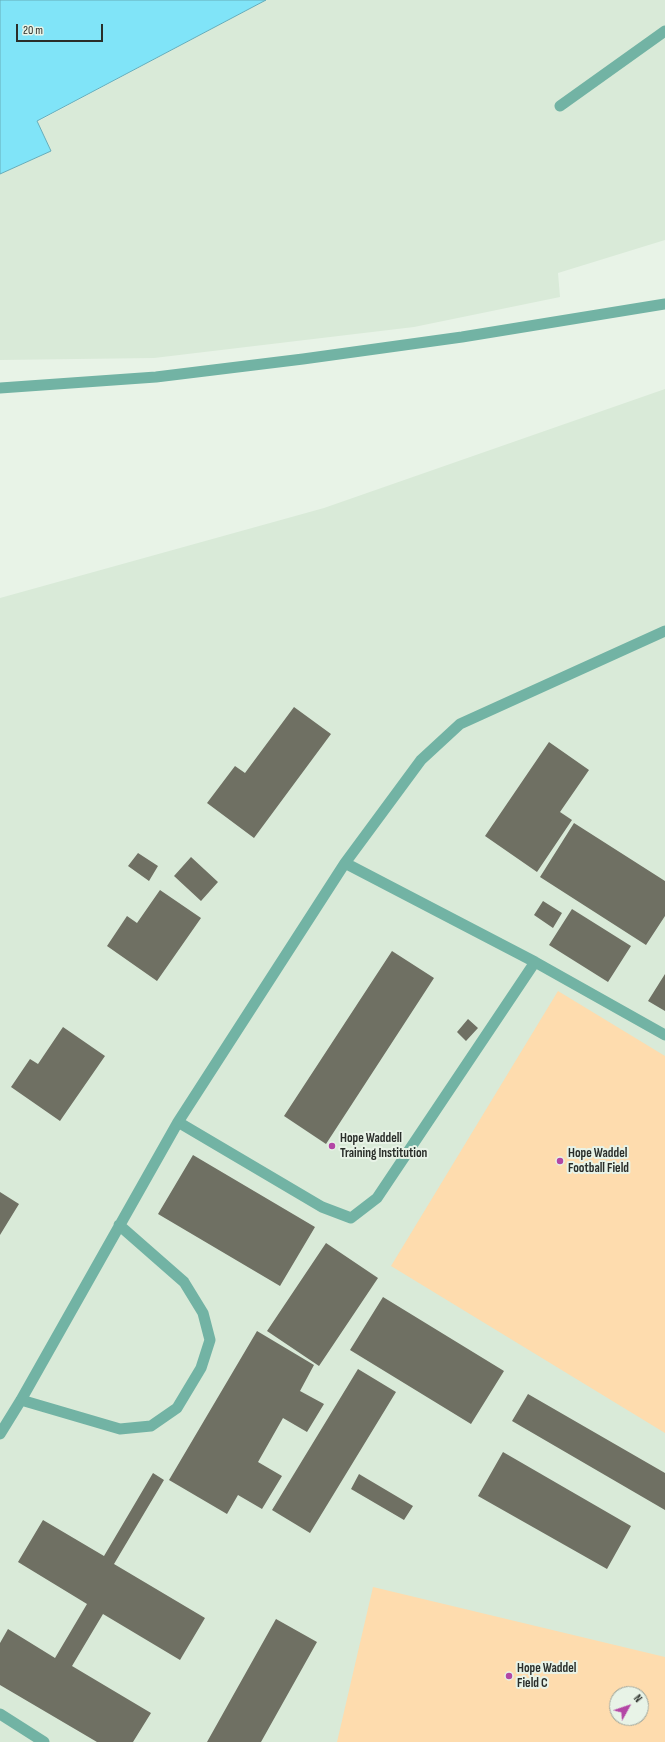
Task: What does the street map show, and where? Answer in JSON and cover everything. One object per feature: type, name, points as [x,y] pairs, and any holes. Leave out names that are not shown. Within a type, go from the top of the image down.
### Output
[{"type":"street","points":[[560,106],[665,31]]},
{"type":"street","points":[[0,388],[156,377],[288,361],[470,336],[665,304]]},
{"type":"street","points":[[0,1434],[21,1400],[178,1122],[345,863],[421,760],[460,724],[665,631]]},
{"type":"street","points":[[345,863],[535,962],[665,1035]]},
{"type":"street","points":[[178,1122],[322,1207],[351,1218],[377,1198],[535,962]]},
{"type":"street","points":[[21,1400],[120,1429],[151,1426],[177,1408],[202,1368],[210,1340],[203,1313],[184,1282],[119,1225]]},
{"type":"street","points":[[0,1714],[44,1742]]},
{"type":"shaded area","points":[[266,0],[665,0],[665,240],[558,273],[560,297],[414,327],[154,358],[0,360],[0,174],[51,151],[37,122]]},
{"type":"shaded area","name":"Hope Waddell Training Institution","points":[[665,389],[665,1742],[0,1742],[0,598],[324,508]]},
{"type":"shaded area","name":"Hope Waddel Football Field","points":[[558,991],[665,1056],[665,1433],[391,1266]]},
{"type":"shaded area","name":"Hope Waddel Field C","points":[[373,1587],[665,1657],[665,1742],[337,1742]]},
{"type":"water","points":[[0,0],[266,0],[37,121],[51,151],[0,174]]},
{"type":"building","points":[[294,707],[331,734],[254,838],[207,803],[235,766],[245,773]]},
{"type":"building","points":[[549,742],[589,770],[560,812],[572,820],[537,872],[485,836]]},
{"type":"building","points":[[574,823],[665,881],[665,916],[646,945],[540,877]]},
{"type":"building","points":[[138,853],[158,866],[149,881],[128,866]]},
{"type":"building","points":[[191,857],[218,882],[201,901],[174,876]]},
{"type":"building","points":[[160,890],[201,918],[157,981],[107,946],[127,916],[137,923]]},
{"type":"building","points":[[543,901],[562,913],[553,928],[534,915]]},
{"type":"building","points":[[572,909],[631,946],[608,982],[549,945]]},
{"type":"building","points":[[392,951],[434,978],[326,1144],[284,1116]]},
{"type":"building","points":[[665,974],[665,1011],[648,1001]]},
{"type":"building","points":[[468,1019],[478,1028],[466,1041],[457,1032]]},
{"type":"building","points":[[63,1027],[105,1056],[60,1121],[11,1087],[30,1059],[38,1064]]},
{"type":"building","points":[[193,1155],[315,1227],[280,1286],[158,1214]]},
{"type":"building","points":[[0,1192],[19,1204],[0,1235]]},
{"type":"building","points":[[326,1243],[378,1278],[319,1366],[267,1331]]},
{"type":"building","points":[[383,1297],[504,1371],[471,1424],[350,1350]]},
{"type":"building","points":[[257,1331],[314,1365],[300,1391],[324,1404],[307,1432],[283,1418],[258,1462],[282,1476],[262,1509],[238,1495],[227,1514],[169,1480]]},
{"type":"building","points":[[358,1369],[396,1392],[310,1533],[272,1510]]},
{"type":"building","points":[[528,1394],[665,1473],[665,1510],[512,1421]]},
{"type":"building","points":[[503,1452],[631,1526],[607,1569],[478,1496]]},
{"type":"building","points":[[153,1473],[164,1480],[114,1564],[205,1618],[180,1660],[103,1614],[72,1666],[151,1713],[133,1742],[97,1742],[0,1685],[0,1643],[8,1629],[55,1658],[87,1604],[18,1562],[43,1520],[104,1556]]},
{"type":"building","points":[[359,1474],[413,1506],[404,1520],[351,1489]]},
{"type":"building","points":[[276,1619],[317,1642],[261,1742],[207,1742]]},
{"type":"place","name":"Hope Waddell Training Institution","points":[[332,1146]]},
{"type":"place","name":"Hope Waddel Football Field","points":[[560,1161]]},
{"type":"place","name":"Hope Waddel Field C","points":[[509,1676]]}]
